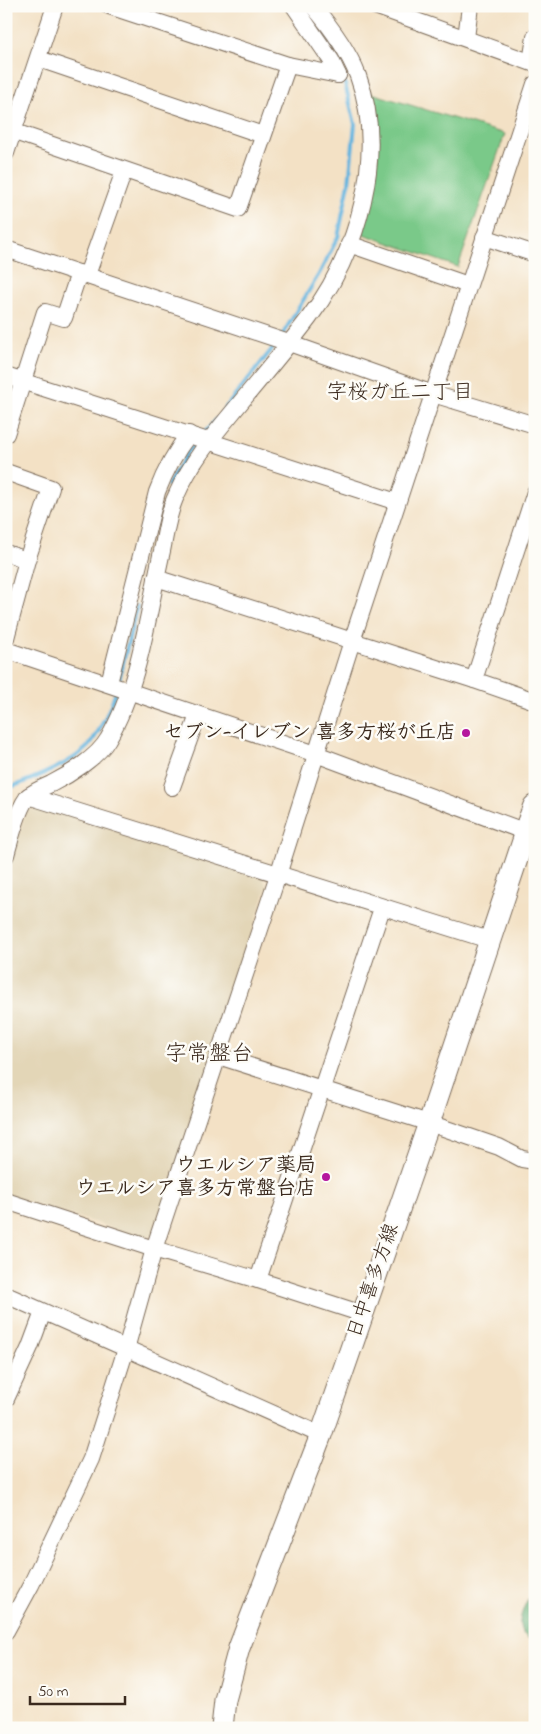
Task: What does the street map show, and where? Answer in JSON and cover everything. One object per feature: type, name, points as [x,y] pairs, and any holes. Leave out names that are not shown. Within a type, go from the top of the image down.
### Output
[{"type":"highway","points":[[530,834],[535,807]]},
{"type":"main road","name":"日中喜多方線","points":[[222,1728],[225,1700],[239,1648],[321,1435],[489,940],[530,834]]},
{"type":"street","points":[[6,153],[10,130],[39,59],[55,6]]},
{"type":"street","points":[[109,6],[288,64],[338,75],[331,60],[294,6]]},
{"type":"street","points":[[6,855],[18,818],[28,796],[65,776],[104,746],[110,736],[129,692],[148,621],[172,506],[185,477],[209,441],[311,316],[332,283],[349,244],[362,207],[368,170],[370,139],[368,122],[358,76],[336,34],[313,6]]},
{"type":"street","points":[[375,6],[533,63],[535,37]]},
{"type":"street","points":[[466,38],[470,6]]},
{"type":"street","points":[[39,59],[263,135]]},
{"type":"street","points":[[10,130],[238,209],[288,64]]},
{"type":"street","points":[[6,1631],[91,1459],[126,1349],[154,1249],[278,875],[397,502],[535,84]]},
{"type":"street","points":[[6,434],[45,312],[64,318],[124,171]]},
{"type":"street","points":[[484,237],[535,254]]},
{"type":"street","points":[[349,244],[468,285]]},
{"type":"street","points":[[6,249],[290,343],[433,394],[535,425]]},
{"type":"street","points":[[6,376],[397,502]]},
{"type":"street","points":[[109,683],[157,492],[165,471],[179,447],[190,434]]},
{"type":"street","points":[[6,472],[50,488],[27,560],[6,638]]},
{"type":"street","points":[[474,680],[535,492]]},
{"type":"street","points":[[6,553],[27,560]]},
{"type":"street","points":[[156,578],[535,701]]},
{"type":"street","points":[[6,650],[316,754],[530,834]]},
{"type":"street","points":[[172,787],[198,715]]},
{"type":"street","points":[[28,796],[489,940]]},
{"type":"street","points":[[258,1280],[382,908]]},
{"type":"street","points":[[218,1056],[428,1123],[499,1147],[522,1159],[535,1161]]},
{"type":"street","points":[[6,1201],[363,1314]]},
{"type":"street","points":[[6,1296],[321,1435]]},
{"type":"street","points":[[6,1399],[30,1347],[43,1312]]},
{"type":"shaded area","points":[[36,801],[260,873],[267,886],[156,1235],[145,1238],[6,1195],[6,873],[28,806]]},
{"type":"green space","points":[[368,92],[505,134],[458,267],[363,234],[376,173],[379,128]]},
{"type":"green space","points":[[535,1595],[535,1641],[523,1633],[520,1623],[522,1611],[528,1598]]},
{"type":"waterway","points":[[315,21],[337,53],[339,60]]},
{"type":"waterway","points":[[281,337],[319,274],[338,237],[349,183],[355,124],[343,76]]},
{"type":"waterway","points":[[223,411],[276,344]]},
{"type":"waterway","points":[[203,434],[217,419]]},
{"type":"waterway","points":[[168,485],[186,454],[197,441]]},
{"type":"waterway","points":[[118,684],[137,606]]},
{"type":"waterway","points":[[6,789],[52,770],[84,750],[99,731],[116,691]]},
{"type":"place","name":"セブン-イレブン 喜多方桜が丘店","points":[[466,733]]},
{"type":"place","name":"ウエルシア薬局 ウエルシア喜多方常盤台店","points":[[326,1177]]},
{"type":"district","name":"字桜ガ丘二丁目","points":[[400,393]]},
{"type":"district","name":"字常盤台","points":[[209,1055]]}]
